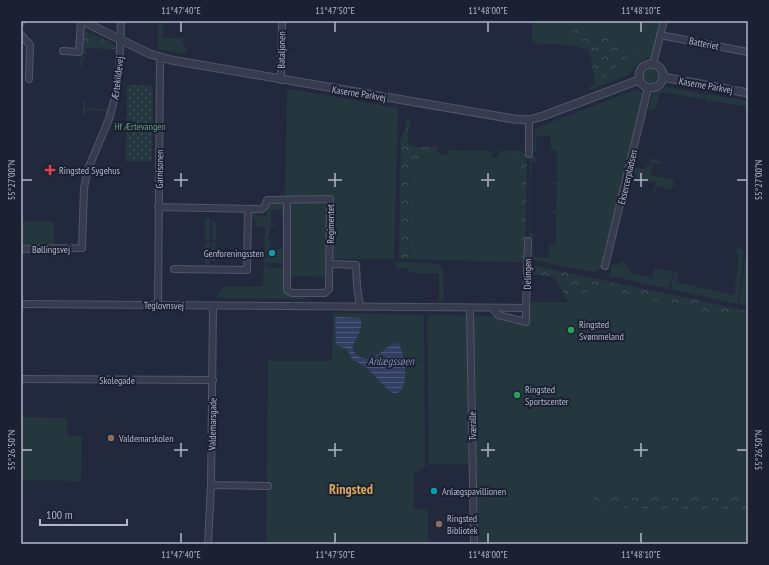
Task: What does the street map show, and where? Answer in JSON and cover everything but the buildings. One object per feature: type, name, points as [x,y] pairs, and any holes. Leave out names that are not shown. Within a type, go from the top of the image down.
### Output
[{"type":"street","name":"Kaserne Parkvej","points":[[63,51],[79,52],[82,21],[161,58],[187,64],[514,119],[529,120],[639,80]]},
{"type":"street","name":"Ærtekildevej","points":[[82,248],[84,188],[88,169],[112,110],[117,90],[120,73],[121,21]]},
{"type":"street","name":"Bataljonen","points":[[281,80],[282,21]]},
{"type":"street","points":[[654,64],[664,21]]},
{"type":"street","points":[[21,35],[30,45],[29,79]]},
{"type":"street","name":"Batteriet","points":[[660,35],[748,52]]},
{"type":"street","name":"Garnisonen","points":[[158,305],[161,58]]},
{"type":"street","points":[[646,64],[654,64],[662,70],[663,77],[662,81],[656,87],[648,88],[641,84],[639,80],[639,72],[646,64]]},
{"type":"street","name":"Kaserne Parkvej","points":[[663,77],[748,93]]},
{"type":"street","name":"Eksercerpladsen","points":[[605,266],[648,88]]},
{"type":"street","points":[[529,120],[529,154]]},
{"type":"street","name":"Regimentet","points":[[248,209],[262,209],[266,206],[267,200],[330,200],[330,264]]},
{"type":"street","points":[[287,200],[286,288],[288,292],[327,292],[329,288],[330,264],[356,265],[356,286],[360,307]]},
{"type":"street","points":[[158,207],[248,209],[246,270],[174,269]]},
{"type":"street","name":"Delingen","points":[[526,308],[528,241]]},
{"type":"street","name":"Bøllingsvej","points":[[21,249],[82,248]]},
{"type":"street","points":[[308,293],[308,307]]},
{"type":"street","name":"Teglovnsvej","points":[[21,304],[526,308]]},
{"type":"street","name":"Valdemarsgade","points":[[208,544],[211,485],[213,306]]},
{"type":"street","name":"Tværalle","points":[[470,308],[474,544]]},
{"type":"street","points":[[492,308],[498,315],[526,322],[526,308]]},
{"type":"street","name":"Skolegade","points":[[21,380],[212,380]]},
{"type":"street","points":[[211,485],[268,486]]},
{"type":"green space","points":[[158,21],[163,21],[163,38],[183,38],[183,45],[187,47],[186,54],[158,49]]},
{"type":"green space","points":[[527,21],[661,21],[653,56],[642,60],[629,75],[589,90],[588,88],[594,84],[594,75],[600,80],[588,43],[589,50],[566,45],[532,43],[532,23]]},
{"type":"green space","points":[[567,27],[631,44],[633,49],[631,53],[600,80],[594,75],[588,43],[568,38],[566,35]]},
{"type":"green space","points":[[83,30],[109,42],[115,46],[115,49],[87,48],[86,54],[83,54],[82,66],[80,66],[79,60],[82,59]]},
{"type":"green space","points":[[647,68],[653,68],[658,73],[656,82],[653,84],[647,84],[642,79],[642,73]]},
{"type":"green space","name":"Hf Ærtevangen","points":[[127,85],[151,86],[153,91],[152,161],[126,161]]},
{"type":"green space","points":[[667,87],[705,94],[704,99],[663,92],[659,95],[655,108],[648,111],[652,95]]},
{"type":"green space","points":[[290,89],[398,108],[394,259],[332,259],[333,199],[285,198],[287,91]]},
{"type":"green space","points":[[638,89],[643,94],[603,267],[593,272],[533,260],[533,244],[534,257],[549,258],[549,244],[556,244],[556,214],[551,212],[556,211],[557,185],[551,183],[557,182],[557,150],[551,150],[550,136],[536,136],[536,151],[534,151],[535,130],[538,127]]},
{"type":"green space","points":[[709,94],[748,101],[748,107],[705,100],[706,95]]},
{"type":"green space","points":[[83,100],[85,100],[85,108],[108,109],[109,104],[107,115],[106,111],[85,110],[85,116],[83,116]]},
{"type":"green space","points":[[407,117],[410,119],[410,127],[407,132],[409,145],[416,147],[430,147],[437,145],[438,152],[432,157],[423,157],[409,169],[408,257],[399,259],[401,139],[405,131]]},
{"type":"green space","points":[[525,145],[527,163],[525,158],[512,158],[519,171],[518,262],[399,259],[408,257],[409,169],[423,157],[432,157],[438,152],[439,155],[447,155],[448,150],[492,151],[492,158],[498,158],[499,151],[523,151],[523,154],[525,154]]},
{"type":"green space","points":[[530,157],[536,157],[536,162],[531,162],[530,233],[535,234],[534,239],[529,238]]},
{"type":"green space","points":[[511,158],[525,158],[527,163],[525,261],[518,262],[519,171]]},
{"type":"green space","points":[[651,159],[661,161],[661,164],[652,163],[650,175],[674,180],[672,190],[657,186],[655,193],[653,192],[656,183],[633,177],[631,182],[635,167],[645,169],[646,166],[650,166]]},
{"type":"green space","points":[[271,203],[285,204],[285,222],[282,223],[282,210],[271,210],[271,223],[273,224],[273,227],[270,227],[270,235],[268,235],[271,249],[284,249],[284,263],[266,263],[265,267],[283,268],[284,290],[303,295],[305,299],[218,298],[218,292],[222,292],[222,287],[263,286],[265,227],[255,227],[255,219],[251,218],[251,211],[256,211],[256,216],[266,216],[268,207]]},
{"type":"green space","points":[[292,203],[324,203],[327,205],[327,277],[288,276],[289,205]]},
{"type":"green space","points":[[205,218],[209,218],[210,221],[210,240],[205,239]]},
{"type":"green space","points":[[21,221],[54,222],[54,246],[21,246]]},
{"type":"green space","points":[[212,222],[216,222],[216,239],[212,239]]},
{"type":"green space","points":[[205,242],[210,242],[210,265],[205,265]]},
{"type":"green space","points":[[212,242],[216,242],[215,261],[211,261]]},
{"type":"green space","points":[[737,247],[741,248],[744,252],[738,304],[671,289],[674,273],[678,273],[676,282],[734,295],[739,255],[736,254]]},
{"type":"green space","points":[[745,260],[748,260],[748,288],[746,305],[739,304]]},
{"type":"green space","points":[[620,261],[626,262],[625,267],[629,268],[629,272],[652,278],[654,268],[673,272],[669,289],[609,276],[612,264],[619,265]]},
{"type":"green space","points":[[396,262],[440,264],[443,271],[444,301],[439,301],[439,273],[412,273],[406,268],[396,268]]},
{"type":"green space","points":[[532,266],[748,311],[748,321],[595,288],[567,300],[554,277],[531,274]]},
{"type":"green space","points":[[568,279],[748,318],[748,544],[479,544],[476,464],[429,464],[427,319],[430,315],[529,316],[529,302],[568,302]]},
{"type":"green space","points":[[333,313],[424,315],[425,467],[414,474],[414,509],[428,509],[428,540],[430,544],[266,544],[268,361],[332,361]]},
{"type":"green space","points":[[23,417],[67,418],[67,436],[82,436],[81,481],[23,480]]},
{"type":"green space","points":[[593,492],[748,492],[748,509],[599,507],[599,504],[594,500]]},
{"type":"water","name":"Anlægssøen","points":[[335,318],[361,318],[361,329],[352,347],[359,357],[367,359],[380,353],[393,343],[399,344],[403,354],[405,376],[402,388],[399,392],[393,393],[388,390],[367,368],[352,359],[347,349],[336,344]]},
{"type":"place","name":"Ringsted Sygehus","points":[[50,170]]},
{"type":"place","name":"Genforeningssten","points":[[272,253]]},
{"type":"place","name":"Ringsted Svømmeland","points":[[571,330]]},
{"type":"place","name":"Ringsted Sportscenter","points":[[517,395]]},
{"type":"place","name":"Valdemarskolen","points":[[111,438]]},
{"type":"place","name":"Anlægspavillionen","points":[[434,491]]},
{"type":"place","name":"Ringsted Bibliotek","points":[[439,524]]},
{"type":"district","name":"Ringsted","points":[[351,489]]}]
